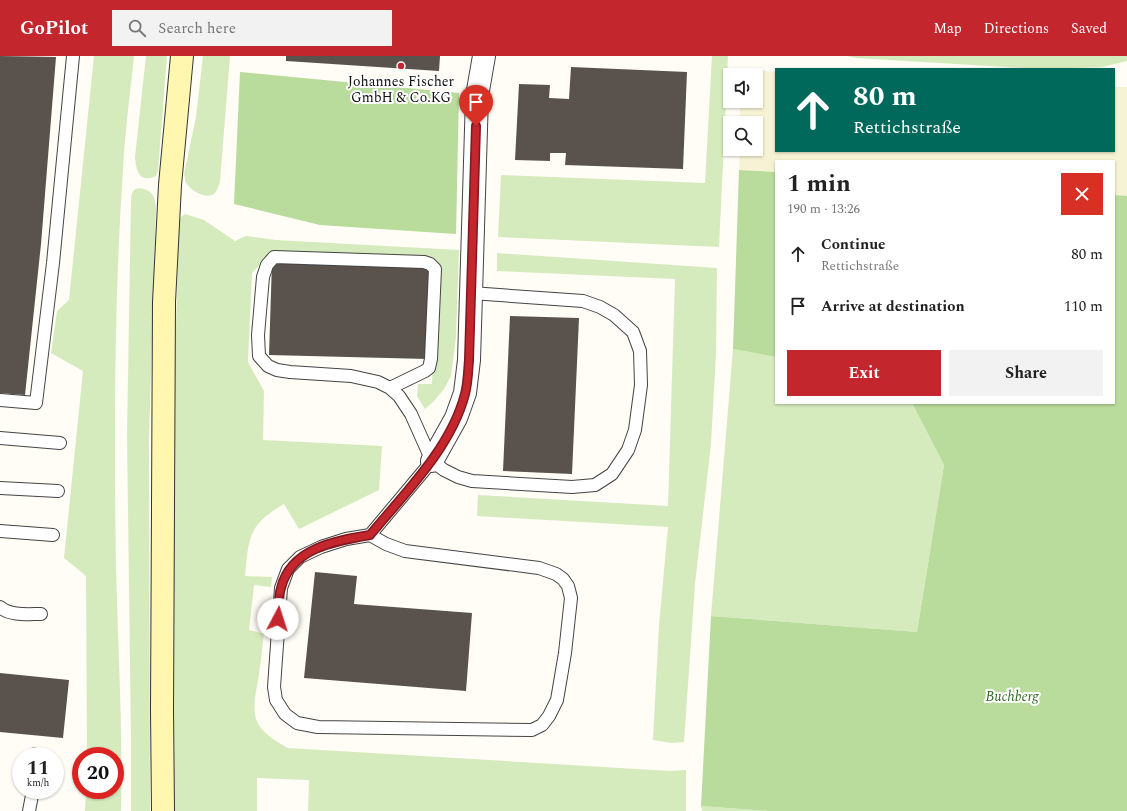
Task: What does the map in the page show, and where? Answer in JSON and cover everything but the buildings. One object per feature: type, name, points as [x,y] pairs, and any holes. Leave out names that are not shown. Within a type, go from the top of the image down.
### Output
[{"type":"main road","points":[[163,811],[162,702],[164,302],[170,185],[182,56]]},
{"type":"street","points":[[432,461],[456,418],[465,393],[469,360],[477,96],[484,56]]},
{"type":"lane","points":[[0,400],[36,403],[53,263],[73,56]]},
{"type":"lane","points":[[390,388],[429,368],[431,359],[435,269],[430,264],[424,262],[274,257],[267,265],[263,277],[258,335],[259,356],[268,366],[277,370],[290,372],[351,376],[378,382],[390,388],[399,396],[411,414],[432,461],[444,470],[458,477],[472,481],[572,487],[595,485],[612,474],[628,450],[635,430],[641,385],[640,351],[633,332],[614,315],[600,307],[583,301],[471,293]]},
{"type":"lane","points":[[0,438],[60,443]]},
{"type":"lane","points":[[370,535],[386,544],[405,551],[539,568],[556,574],[563,579],[568,586],[571,598],[565,653],[556,700],[549,716],[542,725],[532,730],[318,727],[297,723],[285,714],[276,700],[274,687],[281,588],[288,569],[300,557],[321,547],[346,539],[370,535],[432,461]]},
{"type":"lane","points":[[0,488],[58,491]]},
{"type":"lane","points":[[0,531],[53,535]]},
{"type":"lane","points":[[0,607],[4,611],[20,614],[41,614]]},
{"type":"lane","points":[[29,811],[31,799]]},
{"type":"shaded area","points":[[763,71],[775,72],[775,152],[1115,152],[1115,87],[1127,87],[1127,196],[1115,195],[1115,160],[775,160],[775,172],[739,170],[740,156],[763,156],[763,116],[740,116],[740,108],[763,108]]},
{"type":"green space","points":[[94,56],[134,56],[123,169],[115,368],[115,518],[121,747],[87,747],[86,576],[64,558],[83,371],[51,353],[57,311],[69,300]]},
{"type":"green space","points":[[146,56],[167,56],[158,171],[156,176],[150,178],[142,177],[136,167],[135,157]]},
{"type":"green space","points":[[203,56],[230,56],[220,181],[215,193],[208,196],[198,193],[190,188],[185,181],[184,174],[196,117]]},
{"type":"green space","points":[[712,56],[728,56],[727,68],[723,68],[723,108],[726,108],[725,116],[723,116],[723,156],[719,247],[498,237],[501,175],[705,183]]},
{"type":"green space","points":[[847,56],[1127,56],[1127,61],[1102,67],[1023,68],[856,58]]},
{"type":"green space","points":[[240,72],[459,93],[456,234],[320,225],[234,204]]},
{"type":"green space","points":[[739,170],[775,172],[775,357],[733,349]]},
{"type":"green space","points":[[139,188],[151,193],[156,205],[149,439],[150,811],[131,811],[127,435],[131,199],[133,191]]},
{"type":"green space","name":"Buchberg","points":[[1115,195],[1127,196],[1127,811],[769,811],[701,806],[711,616],[917,632],[944,465],[913,404],[1115,404]]},
{"type":"green space","points":[[185,214],[204,220],[235,241],[246,236],[276,240],[459,250],[456,337],[451,376],[444,389],[425,409],[417,396],[418,384],[432,384],[437,260],[272,252],[252,273],[248,362],[264,391],[263,440],[382,446],[379,490],[299,529],[284,504],[263,519],[252,533],[245,576],[272,577],[271,587],[254,585],[249,630],[264,634],[255,700],[256,718],[259,726],[275,740],[288,748],[670,771],[686,770],[686,811],[308,811],[309,780],[257,778],[257,811],[174,811],[173,427],[179,224],[181,217]]},
{"type":"green space","points":[[497,253],[717,268],[716,353],[711,444],[695,584],[684,742],[671,743],[653,740],[659,625],[668,527],[477,516],[478,495],[668,506],[675,279],[497,271]]},
{"type":"green space","points":[[733,349],[775,357],[775,404],[913,404],[944,465],[917,632],[711,616]]},
{"type":"green space","points":[[86,799],[121,799],[121,811],[85,811]]},
{"type":"green space","points":[[701,806],[769,811],[702,811]]},
{"type":"place","name":"Johannes Fischer GmbH & Co.KG","points":[[401,66]]},
{"type":"route","points":[[278,619],[281,588],[288,569],[300,557],[321,547],[346,539],[370,535],[432,461],[444,442],[456,418],[465,393],[469,360],[476,126]]}]
